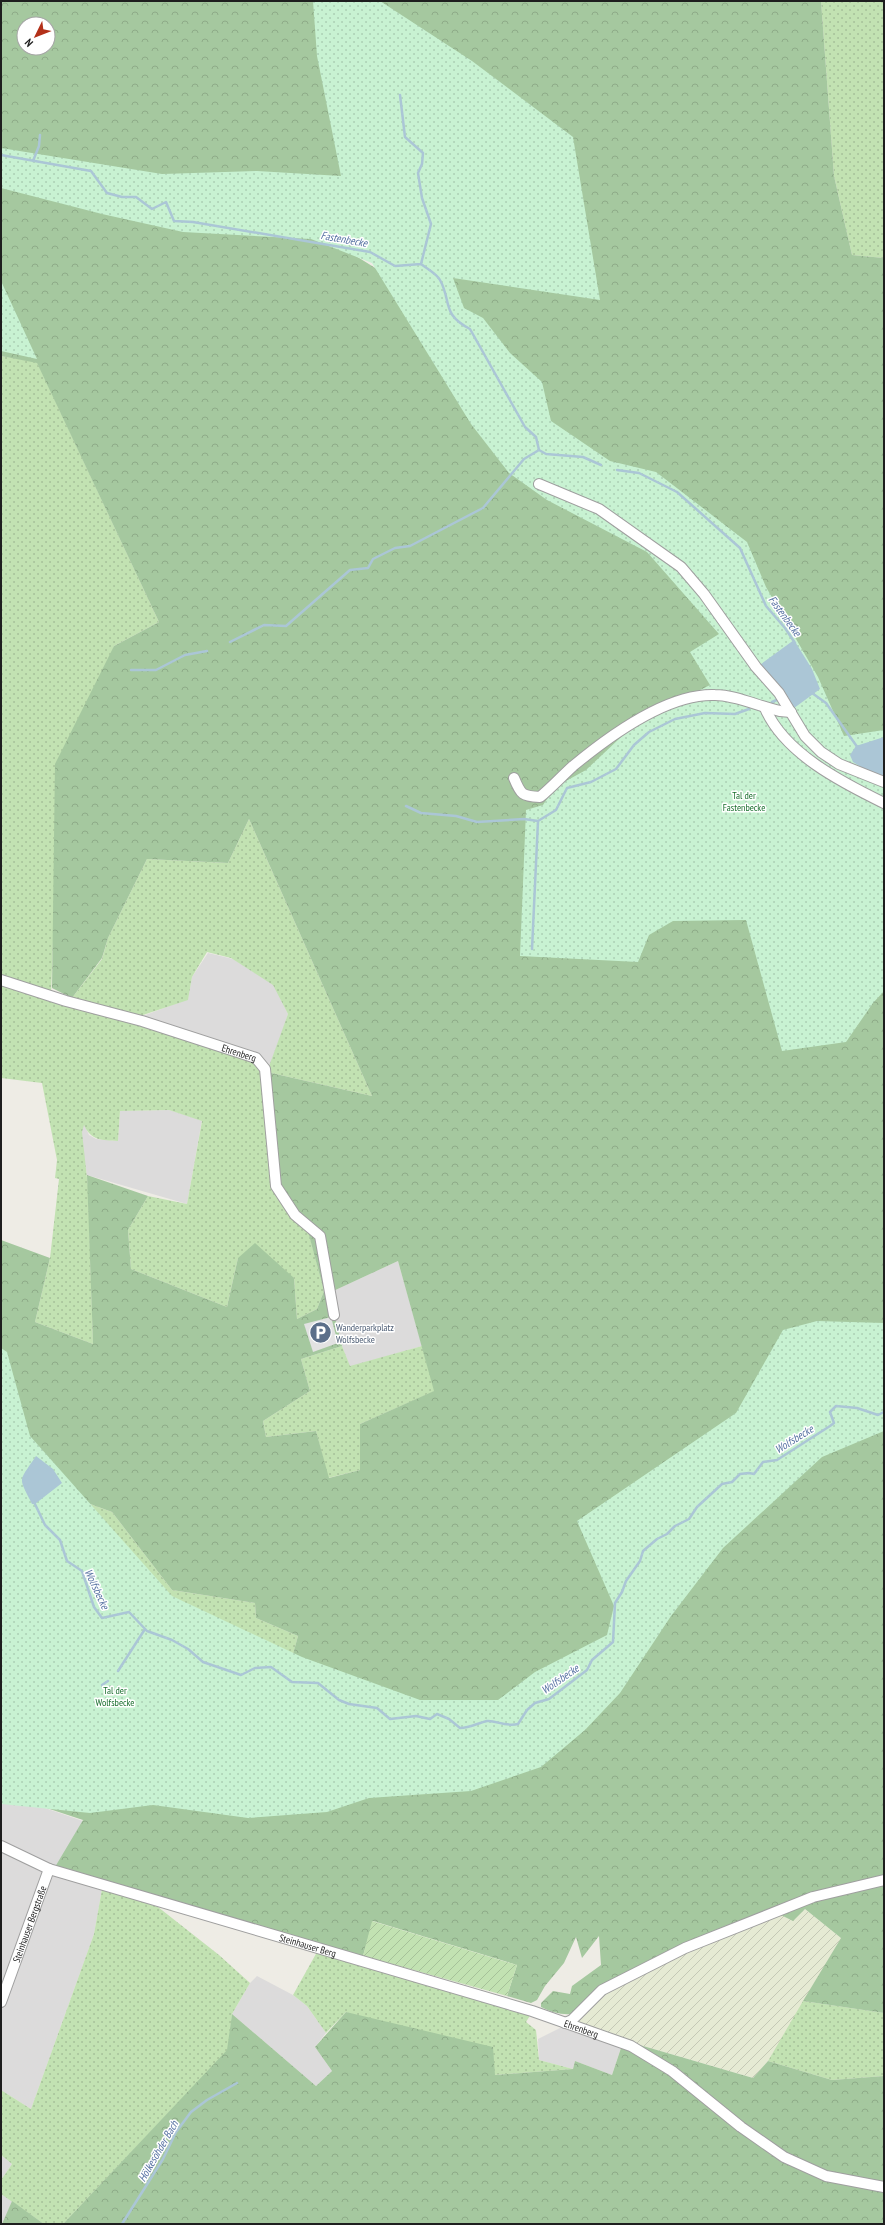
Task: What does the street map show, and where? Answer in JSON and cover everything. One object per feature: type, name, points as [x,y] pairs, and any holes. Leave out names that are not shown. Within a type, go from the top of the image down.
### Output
[{"type":"street","points":[[539,484],[599,509],[681,567],[704,594],[756,667],[780,692],[805,736],[821,752],[839,764],[884,782]]},
{"type":"street","points":[[514,778],[520,792],[524,795],[540,797],[602,743],[653,713],[691,698],[715,695],[747,702],[764,708],[791,712]]},
{"type":"street","points":[[764,708],[780,735],[799,753],[835,776],[884,803]]},
{"type":"street","name":"Ehrenberg","points":[[1,980],[66,1001],[150,1024],[256,1058],[265,1069],[276,1186],[295,1215],[320,1236],[334,1315]]},
{"type":"street","name":"Steinhauser Berg","points":[[1,1846],[50,1870],[157,1903],[397,1970],[532,2011],[565,2024]]},
{"type":"street","name":"Steinhauser Bergstraße","points":[[1,2002],[50,1870]]},
{"type":"street","name":"Ehrenberg","points":[[565,2024],[572,2020],[602,1990],[684,1948],[813,1897],[884,1880]]},
{"type":"street","name":"Ehrenberg","points":[[565,2024],[643,2051],[672,2071],[742,2127],[784,2157],[826,2176],[884,2187]]},
{"type":"shaded area","points":[[208,953],[233,959],[274,985],[288,1014],[268,1078],[140,1017],[188,999],[192,977]]},
{"type":"shaded area","points":[[169,1110],[202,1120],[187,1204],[87,1175],[78,1123],[84,1124],[89,1135],[96,1139],[118,1141],[120,1111]]},
{"type":"shaded area","points":[[398,1261],[422,1346],[350,1367],[342,1346],[329,1293]]},
{"type":"shaded area","name":"Wanderparkplatz Wolfsbecke","points":[[331,1317],[338,1343],[313,1352],[304,1324]]},
{"type":"shaded area","points":[[1,1793],[83,1821],[102,1889],[94,1934],[31,2109],[1,2090]]},
{"type":"shaded area","points":[[257,1976],[293,1995],[307,2006],[326,2033],[315,2047],[332,2071],[316,2086],[232,2014],[250,1983]]},
{"type":"shaded area","points":[[562,2027],[622,2045],[612,2075],[575,2061],[573,2069],[539,2060],[538,2039]]},
{"type":"shaded area","points":[[1,2155],[12,2164],[1,2180]]},
{"type":"shaded area","points":[[1,2194],[12,2201],[3,2224],[1,2224]]},
{"type":"green space","points":[[1,1],[821,1],[834,176],[852,255],[884,258],[884,2013],[803,2001],[841,1938],[805,1909],[793,1921],[777,1913],[650,1965],[572,2014],[560,2014],[541,2007],[541,2003],[553,1991],[570,1994],[572,1986],[601,1965],[599,1936],[582,1958],[576,1937],[564,1963],[545,1986],[537,2000],[531,2003],[507,1996],[517,1965],[373,1921],[363,1956],[55,1867],[83,1820],[1,1793],[1,1240],[50,1258],[35,1322],[93,1344],[87,1175],[148,1196],[128,1230],[131,1269],[227,1307],[238,1258],[255,1243],[294,1278],[297,1319],[317,1309],[324,1291],[306,1224],[275,1184],[267,1072],[372,1096],[249,819],[228,863],[147,859],[108,938],[102,958],[72,998],[52,988],[55,764],[114,646],[159,622],[37,363],[1,356]],"holes":[[[335,243],[408,266],[562,461],[393,279]],[[398,1261],[434,1391],[360,1424],[360,1470],[329,1478],[316,1431],[266,1437],[263,1421],[310,1391],[301,1359],[342,1346],[329,1293]],[[66,1495],[112,1512],[172,1590],[255,1603],[256,1618],[298,1636],[290,1665],[168,1635]]]},
{"type":"green space","name":"Tal der Fastenbecke","points":[[313,1],[380,1],[472,61],[573,137],[600,300],[453,278],[464,308],[483,318],[510,353],[542,382],[551,421],[610,461],[656,472],[747,542],[766,587],[818,677],[844,736],[884,730],[884,991],[873,1003],[846,1042],[782,1051],[746,920],[673,921],[649,935],[638,962],[520,956],[526,810],[543,805],[555,787],[586,770],[637,722],[710,685],[690,652],[719,634],[647,552],[547,500],[509,473],[471,424],[372,263],[311,239],[183,232],[102,214],[1,188],[1,148],[162,174],[257,171],[341,176],[317,56]]},
{"type":"green space","points":[[821,1],[884,1],[884,258],[852,255],[834,176]]},
{"type":"green space","points":[[1,281],[37,359],[1,351]]},
{"type":"green space","points":[[1,356],[37,362],[159,622],[114,646],[54,912],[51,996],[72,998],[102,959],[108,938],[147,859],[228,863],[249,819],[372,1096],[267,1072],[288,1014],[273,985],[231,958],[207,952],[192,977],[188,1000],[140,1016],[248,1058],[268,1078],[324,1291],[317,1309],[297,1319],[294,1278],[238,1258],[227,1307],[131,1269],[128,1230],[148,1196],[187,1204],[202,1121],[169,1110],[120,1111],[118,1141],[98,1139],[90,1134],[84,1125],[82,1132],[88,1187],[93,1344],[35,1322],[50,1258],[59,1179],[55,1178],[57,1160],[42,1083],[1,1078]]},
{"type":"green space","name":"Tal der Wolfsbecke","points":[[817,1321],[884,1323],[884,1431],[822,1457],[723,1548],[671,1616],[620,1693],[585,1730],[541,1767],[471,1791],[369,1798],[327,1812],[248,1818],[153,1805],[90,1813],[1,1804],[1,1348],[7,1352],[30,1436],[172,1596],[302,1657],[420,1700],[498,1700],[535,1672],[607,1635],[614,1606],[577,1521],[736,1413],[783,1330]]},
{"type":"green space","points":[[342,1346],[350,1366],[422,1346],[435,1391],[360,1424],[360,1470],[328,1478],[316,1431],[266,1437],[263,1421],[310,1391],[301,1359]]},
{"type":"green space","points":[[66,1495],[112,1512],[172,1590],[255,1603],[256,1618],[298,1636],[290,1666],[214,1655]]},
{"type":"green space","points":[[102,1889],[158,1907],[219,1955],[250,1983],[232,2014],[228,2050],[63,2224],[44,2224],[1,2194],[1,2180],[12,2164],[1,2155],[1,2090],[31,2109],[94,1934]]},
{"type":"green space","points":[[805,1909],[841,1938],[768,2061],[753,2078],[582,2027],[579,2022],[579,2017],[605,1990],[650,1965],[777,1913]]},
{"type":"green space","points":[[372,1921],[517,1965],[507,1996],[363,1956]]},
{"type":"green space","points":[[317,1952],[531,2014],[526,2022],[536,2030],[539,2060],[573,2069],[494,2075],[346,2012],[326,2033],[307,2006],[293,1995]]},
{"type":"green space","points":[[803,2001],[884,2013],[884,2076],[832,2080],[768,2061]]},
{"type":"green space","points":[[346,2012],[493,2047],[495,2075],[573,2069],[575,2061],[612,2075],[622,2045],[626,2041],[753,2078],[768,2061],[832,2080],[884,2076],[884,2224],[63,2224],[227,2050],[232,2014],[316,2086],[332,2071],[315,2047]]},
{"type":"green space","points":[[12,2201],[44,2224],[2,2224]]},
{"type":"water","points":[[794,640],[812,669],[820,689],[790,711],[757,667]]},
{"type":"water","points":[[884,737],[884,781],[853,762],[850,755],[856,746]]},
{"type":"water","points":[[36,1456],[53,1469],[62,1483],[35,1504],[32,1504],[22,1484],[22,1480]]},
{"type":"waterway","points":[[400,95],[405,137],[423,153],[422,164],[418,173],[422,198],[431,224],[421,264]]},
{"type":"waterway","points":[[33,161],[39,146],[40,135]]},
{"type":"waterway","name":"Fastenbecke","points":[[1,155],[91,171],[107,193],[122,197],[136,197],[152,209],[166,202],[174,221],[193,222],[370,252],[395,266],[421,264],[439,278],[444,288],[451,313],[455,318],[470,329],[525,427],[536,437],[539,450],[546,454],[583,457],[601,465]]},
{"type":"waterway","points":[[230,642],[264,625],[286,626],[350,570],[368,568],[373,559],[395,548],[410,546],[483,508],[524,459],[539,450]]},
{"type":"waterway","name":"Fastenbecke","points":[[617,470],[639,473],[677,492],[740,548],[766,606],[785,628],[795,643]]},
{"type":"waterway","points":[[131,670],[156,670],[185,655],[207,651]]},
{"type":"waterway","name":"Fastenbecke","points":[[812,693],[826,703],[858,748]]},
{"type":"waterway","points":[[772,702],[779,699]]},
{"type":"waterway","points":[[532,949],[538,821],[556,810],[567,788],[591,782],[616,769],[634,745],[649,732],[675,719],[705,713],[735,714],[749,709]]},
{"type":"waterway","points":[[406,806],[421,813],[456,816],[477,822],[524,819],[538,821]]},
{"type":"waterway","name":"Wolfsbecke","points":[[34,1502],[45,1525],[60,1540],[67,1561],[82,1571],[94,1607],[102,1618],[129,1612],[147,1631],[172,1640],[188,1649],[203,1662],[241,1675],[255,1668],[271,1667],[292,1682],[318,1683],[339,1700],[349,1704],[377,1708],[390,1719],[416,1716],[430,1719],[437,1714],[449,1719],[460,1728],[487,1721],[513,1725],[518,1724],[527,1710],[535,1703],[549,1699],[587,1670],[592,1660],[613,1642],[615,1603],[622,1592],[626,1581],[640,1561],[643,1551],[657,1539],[667,1534],[675,1526],[689,1519],[697,1507],[722,1484],[732,1482],[740,1474],[754,1474],[763,1462],[777,1460],[830,1426],[834,1423],[830,1412],[836,1406],[857,1408],[878,1415],[884,1412]]},
{"type":"waterway","points":[[118,1671],[145,1629]]},
{"type":"waterway","points":[[102,1685],[108,1681]]},
{"type":"waterway","name":"Hölkesöhder Bach","points":[[122,2224],[163,2159],[176,2132],[191,2112],[207,2100],[237,2083]]},
{"type":"place","name":"Wanderparkplatz Wolfsbecke","points":[[321,1333]]}]
